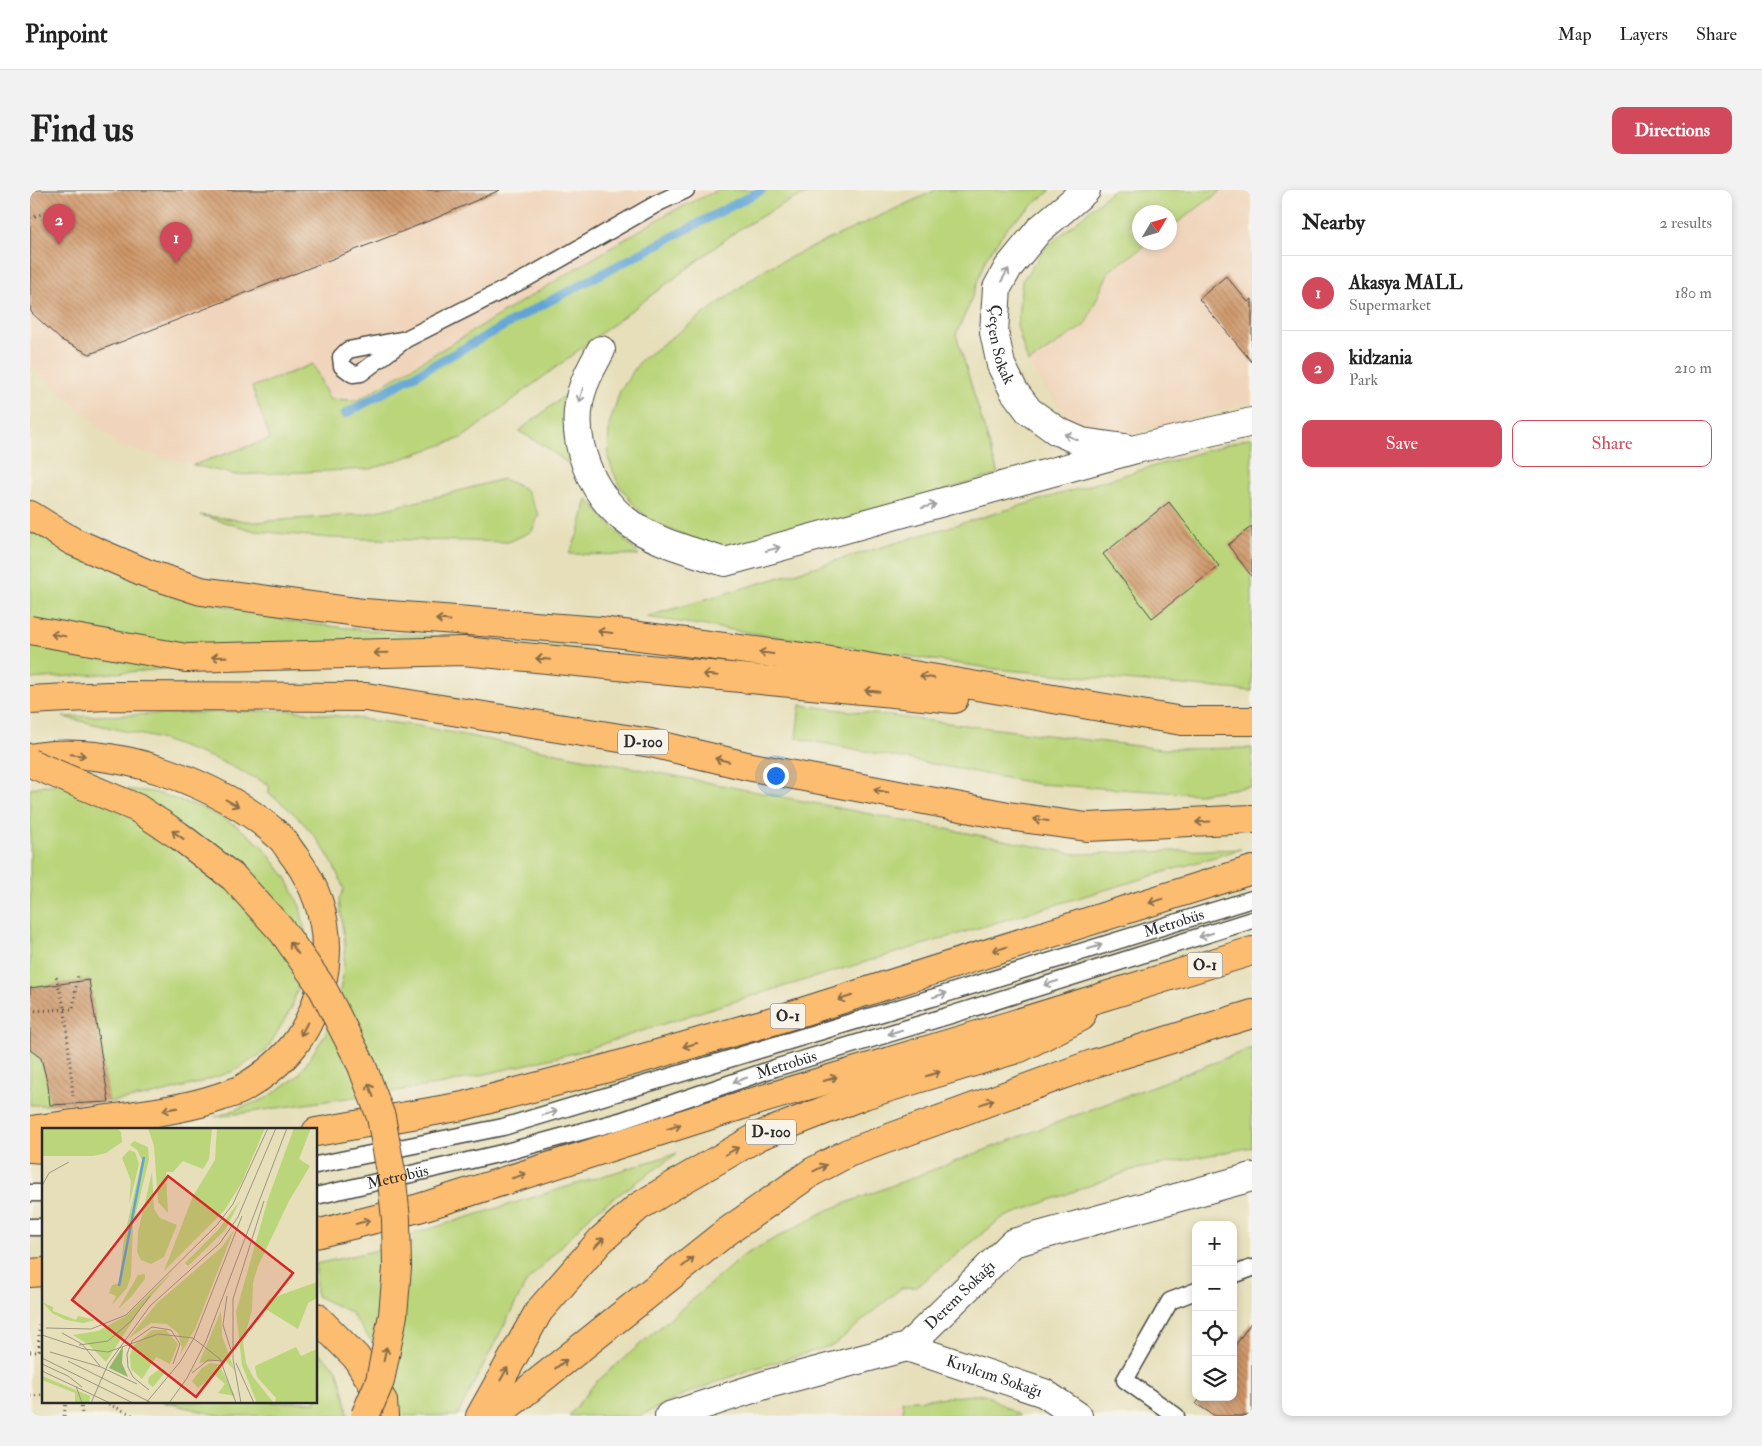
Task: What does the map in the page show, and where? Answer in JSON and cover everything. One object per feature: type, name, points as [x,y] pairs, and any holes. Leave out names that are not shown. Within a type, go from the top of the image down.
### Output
[{"type":"highway","points":[[30,514],[72,541],[146,573],[201,591],[364,613],[600,631],[825,660],[1182,721]]},
{"type":"highway","points":[[30,630],[186,658],[463,651],[1182,721],[1252,721]]},
{"type":"highway","name":"D-100","points":[[30,700],[107,696],[366,697],[651,743],[766,770],[1008,816],[1087,827],[1252,819]]},
{"type":"highway","points":[[30,758],[68,754],[121,760],[168,773],[207,789],[247,811],[282,839],[305,870],[320,903],[327,941],[324,973],[317,1002],[302,1035],[282,1061],[244,1088],[196,1105],[43,1128]]},
{"type":"highway","points":[[30,762],[138,808],[178,835],[234,878],[282,932],[324,989],[362,1066],[381,1117],[391,1172],[395,1210],[397,1268],[393,1315],[380,1381],[365,1416]]},
{"type":"highway","name":"O-1","points":[[318,1132],[463,1106],[612,1068],[776,1020],[1252,870]]},
{"type":"highway","name":"O-1","points":[[318,1233],[419,1208],[746,1104],[1252,951]]},
{"type":"highway","name":"D-100","points":[[480,1416],[539,1311],[601,1240],[638,1207],[759,1136],[864,1095],[1020,1048],[1158,979]]},
{"type":"highway","points":[[496,1416],[725,1233],[812,1172],[848,1153],[1095,1063],[1252,1014]]},
{"type":"highway","points":[[318,1319],[356,1357],[384,1401],[384,1416]]},
{"type":"street","name":"Çeçen Sokak","points":[[1086,190],[1039,230],[1008,268],[997,288],[994,332],[1001,365],[1014,391],[1029,411],[1057,431],[1082,442],[1136,449]]},
{"type":"street","points":[[601,350],[585,382],[579,403],[578,425],[582,448],[590,474],[604,500],[625,520],[652,536],[726,562],[1136,449],[1252,422]]},
{"type":"street","points":[[1031,478],[1044,466],[1047,447],[1042,420]]},
{"type":"street","name":"Derem Sokağı","points":[[669,1416],[768,1384],[907,1347],[1014,1243],[1252,1177]]},
{"type":"street","name":"Kıvılcım Sokağı","points":[[907,1347],[1044,1393],[1078,1416]]},
{"type":"lane","points":[[406,339],[528,278],[658,203],[686,190]]},
{"type":"lane","name":"Metrobüs","points":[[318,1166],[503,1127],[946,994],[1252,899]]},
{"type":"lane","name":"Metrobüs","points":[[318,1196],[502,1153],[620,1121],[775,1068],[1252,920]]},
{"type":"lane","points":[[1237,1274],[1252,1268]]},
{"type":"lane","points":[[1176,1416],[1125,1380],[1170,1301],[1192,1293]]},
{"type":"path","points":[[30,218],[56,209]]},
{"type":"path","points":[[30,1011],[73,1009],[78,974]]},
{"type":"path","points":[[56,977],[65,1010],[74,1104]]},
{"type":"path","points":[[30,1352],[39,1352],[39,1324],[42,1324]]},
{"type":"path","points":[[108,1404],[135,1416]]},
{"type":"shaded area","points":[[30,190],[814,190],[783,204],[738,230],[462,438],[371,469],[236,475],[121,447],[32,367],[30,362]]},
{"type":"shaded area","points":[[1222,190],[1252,190],[1252,402],[1124,436],[1066,415],[1028,363],[1085,325],[1109,271],[1139,250],[1177,250],[1177,223]]},
{"type":"shaded area","points":[[902,1401],[904,1416],[852,1416]]},
{"type":"green space","points":[[718,190],[814,190],[783,204],[738,230],[462,438],[371,469],[236,475],[193,465],[270,439],[252,387],[313,364],[329,399],[358,400],[665,215]]},
{"type":"green space","points":[[936,190],[1051,190],[1009,225],[986,258],[968,308],[956,334],[998,474],[734,553],[652,522],[632,503],[618,483],[608,458],[609,426],[620,391],[641,360],[765,269]]},
{"type":"green space","points":[[1113,190],[1222,190],[1177,223],[1177,205],[1132,205],[1132,250],[1139,250],[1109,271],[1085,325],[1028,363],[1017,326],[1022,281],[1045,249]]},
{"type":"green space","points":[[568,393],[574,468],[546,447],[519,431]]},
{"type":"green space","points":[[1252,437],[1252,691],[995,669],[646,617]]},
{"type":"green space","points":[[503,479],[525,489],[539,515],[532,531],[509,542],[330,538],[255,531],[200,515],[255,522],[364,514]]},
{"type":"green space","points":[[587,499],[639,555],[569,554],[580,529]]},
{"type":"green space","points":[[30,530],[194,599],[294,622],[393,633],[568,647],[702,670],[313,653],[143,671],[30,679]]},
{"type":"green space","points":[[800,705],[1162,749],[1252,748],[1252,786],[1199,794],[1038,784],[796,738]]},
{"type":"green space","points":[[290,710],[418,726],[1075,854],[1241,849],[709,1009],[578,1052],[444,1084],[215,1117],[265,1099],[298,1076],[325,1035],[338,1000],[343,975],[345,946],[339,899],[344,889],[323,848],[294,814],[268,793],[270,785],[216,759],[160,739],[63,717]]},
{"type":"green space","points":[[44,785],[82,785],[154,792],[203,808],[237,826],[262,846],[287,879],[300,907],[307,940],[305,963],[292,1007],[266,1051],[234,1071],[195,1084],[153,1095],[109,1102],[89,980],[30,988],[30,789]]},
{"type":"green space","points":[[1252,1048],[1252,1147],[1132,1170],[1002,1218],[916,1287],[901,1288],[834,1345],[746,1371],[683,1395],[640,1416],[569,1416],[594,1384],[744,1255],[828,1210]]},
{"type":"green space","points":[[30,1050],[41,1058],[48,1085],[50,1105],[30,1105]]},
{"type":"green space","points":[[678,1153],[594,1212],[526,1283],[457,1416],[398,1416],[383,1357],[350,1312],[318,1297],[318,1264],[414,1242],[413,1234]]},
{"type":"green space","points":[[318,1352],[337,1369],[345,1396],[348,1416],[222,1416],[171,1404],[318,1404]]},
{"type":"green space","points":[[985,1394],[1020,1416],[904,1416],[902,1401]]},
{"type":"building","points":[[30,190],[500,190],[434,219],[90,354],[61,340],[31,312]]},
{"type":"building","points":[[1226,276],[1248,302],[1252,299],[1252,362],[1199,299]]},
{"type":"building","points":[[1169,502],[1219,566],[1152,618],[1103,554]]},
{"type":"building","points":[[1252,526],[1252,577],[1228,545]]},
{"type":"building","points":[[89,980],[109,1102],[50,1105],[48,1085],[41,1058],[30,1050],[30,988]]},
{"type":"building","points":[[1252,1321],[1252,1416],[1215,1416],[1196,1404],[1198,1401],[1237,1401],[1237,1343]]},
{"type":"waterway","points":[[345,414],[540,306],[762,190]]},
{"type":"place","name":"kidzania","points":[[59,245]]},
{"type":"place","name":"Akasya MALL","points":[[176,263]]}]
